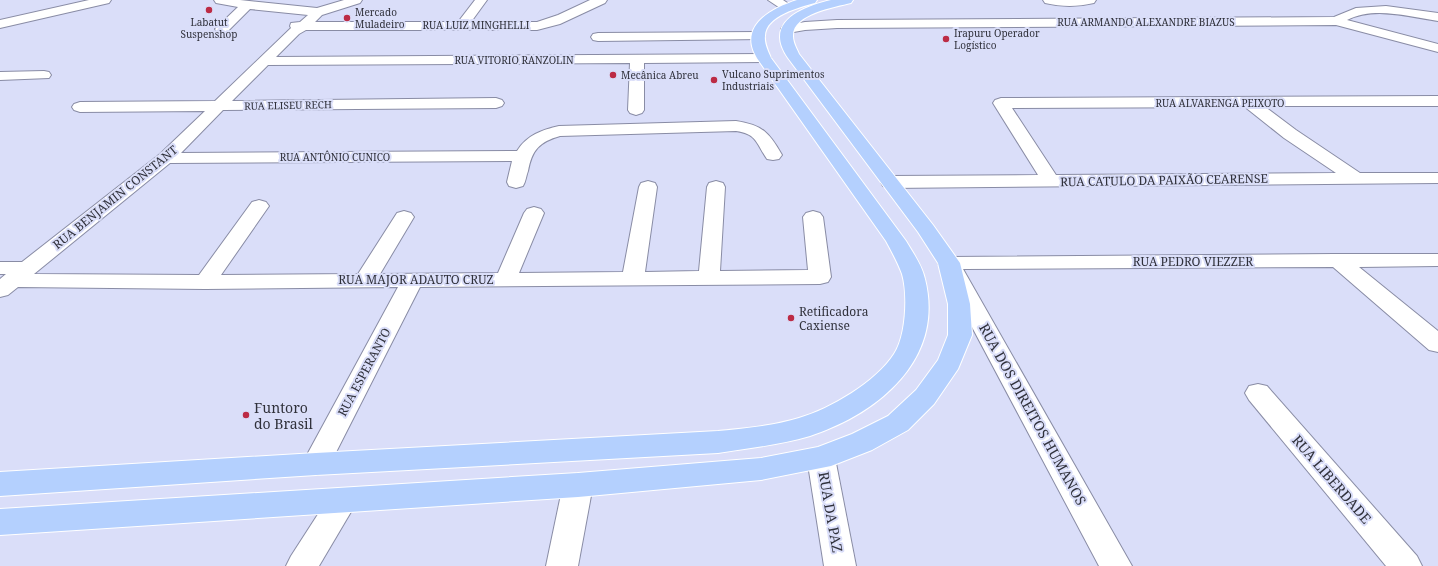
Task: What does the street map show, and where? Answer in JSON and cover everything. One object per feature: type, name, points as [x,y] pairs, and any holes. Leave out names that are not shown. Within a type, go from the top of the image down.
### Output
[{"type":"highway","points":[[0,484],[316,464],[718,442],[802,428],[838,412],[864,397],[892,375],[909,349],[917,295],[914,278],[910,265],[896,241],[761,47],[760,29],[772,15],[813,5],[847,0]]},
{"type":"highway","points":[[0,522],[578,484],[761,469],[821,458],[862,442],[898,423],[925,397],[949,363],[960,335],[959,304],[949,263],[926,229],[793,55],[788,46],[783,12]]},
{"type":"street","points":[[0,24],[88,2],[105,0]]},
{"type":"street","points":[[220,0],[247,4],[253,8],[289,11],[308,18],[356,0]]},
{"type":"street","points":[[289,11],[308,18],[347,0]]},
{"type":"street","points":[[462,25],[481,0]]},
{"type":"street","name":"RUA LUIZ MINGHELLI","points":[[308,18],[462,25],[537,26],[560,21],[586,3],[601,0]]},
{"type":"street","points":[[1049,0],[1073,3],[1090,0]]},
{"type":"street","points":[[222,29],[247,4]]},
{"type":"street","name":"RUA ARMANDO ALEXANDRE BIAZUS","points":[[813,5],[814,13],[818,20],[837,24]]},
{"type":"street","points":[[1336,21],[1356,12],[1374,11],[1438,17]]},
{"type":"street","name":"RUA ARMANDO ALEXANDRE BIAZUS","points":[[783,12],[805,26],[837,24],[1336,21]]},
{"type":"street","name":"RUA BENJAMIN CONSTANT","points":[[10,277],[166,158],[308,18]]},
{"type":"street","points":[[1336,21],[1438,48]]},
{"type":"street","points":[[598,37],[761,47]]},
{"type":"street","name":"RUA VITORIO RANZOLIN","points":[[265,61],[637,59],[761,47]]},
{"type":"street","points":[[636,110],[637,59]]},
{"type":"street","points":[[0,76],[44,75]]},
{"type":"street","name":"RUA ALVARENGA PEIXOTO","points":[[1051,181],[1001,103],[1438,101]]},
{"type":"street","name":"RUA ELISEU RECH","points":[[80,107],[496,103]]},
{"type":"street","points":[[1250,103],[1290,134],[1355,178]]},
{"type":"street","points":[[516,182],[521,156],[531,143],[543,135],[559,131],[736,126],[750,128],[764,137],[773,155]]},
{"type":"street","name":"RUA ANTÔNIO CUNICO","points":[[166,158],[521,156]]},
{"type":"street","name":"RUA CATULO DA PAIXÃO CEARENSE","points":[[890,182],[1438,178]]},
{"type":"street","points":[[633,278],[648,187]]},
{"type":"street","points":[[709,278],[716,187]]},
{"type":"street","points":[[205,282],[259,206]]},
{"type":"street","points":[[506,279],[534,213]]},
{"type":"street","points":[[365,280],[404,217]]},
{"type":"street","name":"RUA MAJOR ADAUTO CRUZ","points":[[10,277],[205,282],[820,277],[813,217]]},
{"type":"street","points":[[1338,260],[1438,344]]},
{"type":"street","name":"RUA PEDRO VIEZZER","points":[[949,263],[1438,260]]},
{"type":"street","name":"RUA DOS DIREITOS HUMANOS","points":[[949,263],[1116,566]]},
{"type":"street","name":"RUA ESPERANTO","points":[[316,464],[413,280]]},
{"type":"street","name":"RUA LIBERDADE","points":[[1258,393],[1406,566]]},
{"type":"street","name":"RUA DA PAZ","points":[[821,458],[840,566]]},
{"type":"street","points":[[562,566],[578,484]]},
{"type":"street","points":[[302,566],[343,500]]},
{"type":"place","name":"Labatut Suspenshop","points":[[209,10]]},
{"type":"place","name":"Mercado Muladeiro","points":[[347,18]]},
{"type":"place","name":"Irapuru Operador Logístico","points":[[946,39]]},
{"type":"place","name":"Mecânica Abreu","points":[[613,75]]},
{"type":"place","name":"Vulcano Suprimentos Industriais","points":[[714,80]]},
{"type":"place","name":"Retificadora Caxiense","points":[[791,318]]},
{"type":"place","name":"Funtoro do Brasil","points":[[246,415]]}]
